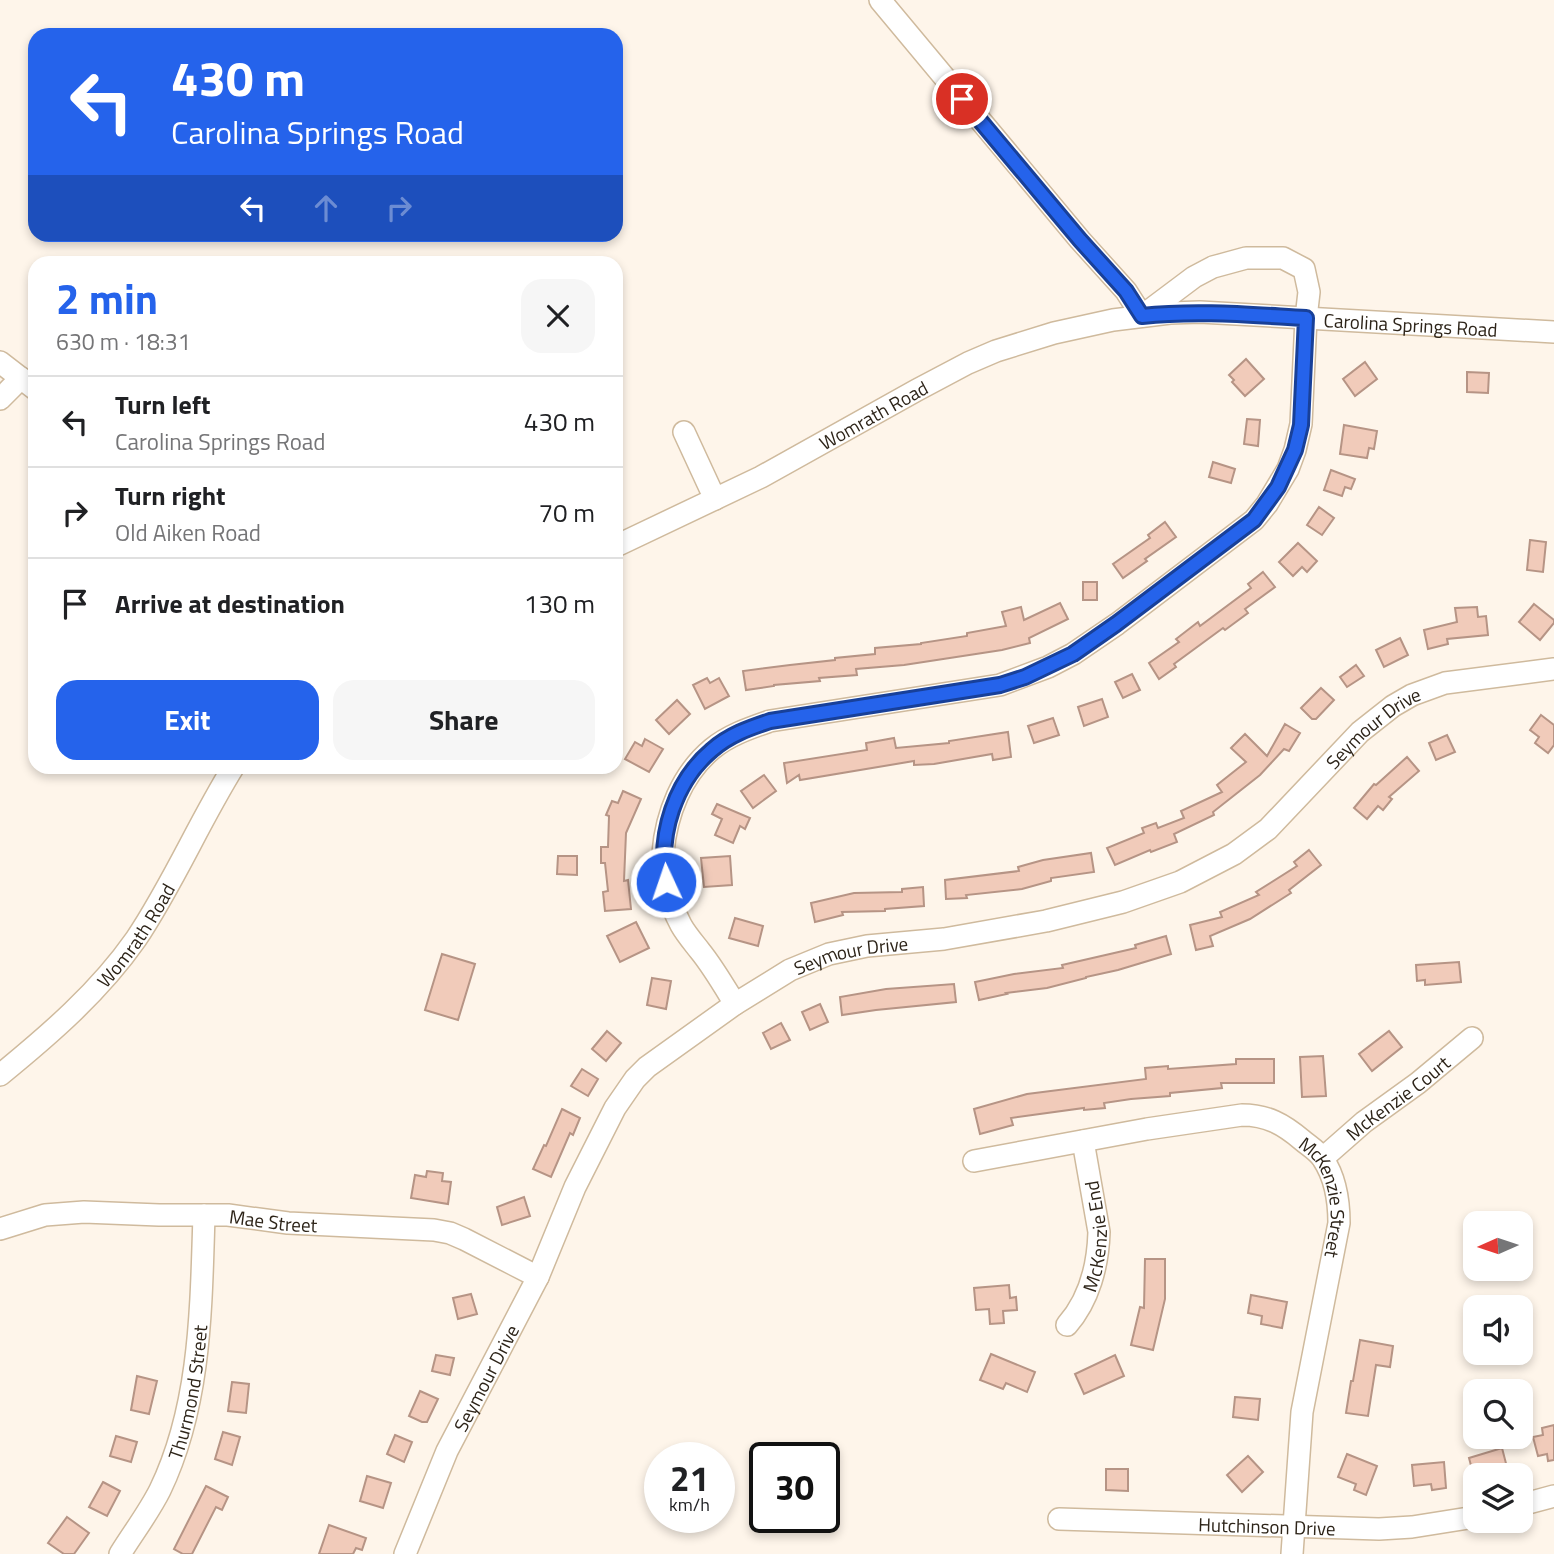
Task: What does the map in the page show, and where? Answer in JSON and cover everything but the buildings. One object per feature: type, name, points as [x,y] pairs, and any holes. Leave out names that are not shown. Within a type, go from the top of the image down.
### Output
[{"type":"street","points":[[735,1004],[681,924],[666,882],[663,853],[670,817],[681,786],[713,749],[744,730],[770,721],[1000,685],[1037,672],[1073,654],[1254,520],[1278,487],[1295,450],[1301,425],[1308,292],[1304,269],[1283,258],[1245,258],[1213,267],[1194,276],[1142,316],[1126,291],[1080,240],[880,0]]},
{"type":"street","name":"Carolina Springs Road","points":[[1142,316],[1200,312],[1554,332]]},
{"type":"street","name":"Womrath Road","points":[[623,543],[761,477],[968,363],[996,351],[1054,333],[1142,316]]},
{"type":"street","points":[[0,362],[28,384],[0,399]]},
{"type":"street","points":[[684,432],[715,499]]},
{"type":"street","name":"Seymour Drive","points":[[405,1554],[447,1451],[538,1277],[575,1187],[624,1093],[647,1067],[735,1004],[790,970],[829,954],[867,946],[944,939],[1046,921],[1123,902],[1180,882],[1234,854],[1268,829],[1360,732],[1384,712],[1412,695],[1445,683],[1554,668]]},
{"type":"street","name":"Womrath Road","points":[[0,1075],[47,1037],[97,986],[131,945],[151,915],[230,774]]},
{"type":"street","name":"McKenzie Court","points":[[1322,1158],[1472,1038]]},
{"type":"street","name":"McKenzie Street","points":[[974,1161],[1242,1115],[1254,1115],[1278,1122],[1322,1158],[1337,1194],[1339,1223],[1301,1412],[1292,1554]]},
{"type":"street","name":"McKenzie End","points":[[1067,1325],[1087,1294],[1098,1243],[1083,1141]]},
{"type":"street","name":"Mae Street","points":[[0,1229],[37,1217],[64,1213],[228,1214],[288,1223],[434,1230],[464,1239],[538,1277]]},
{"type":"street","name":"Thurmond Street","points":[[120,1554],[159,1491],[185,1424],[198,1343],[204,1215]]},
{"type":"street","points":[[1533,1502],[1554,1496]]},
{"type":"street","name":"Hutchinson Drive","points":[[1059,1519],[1379,1530],[1463,1519]]},
{"type":"route","points":[[666,882],[663,853],[670,817],[681,786],[701,760],[727,739],[770,721],[1000,685],[1048,667],[1073,654],[1116,624],[1254,520],[1288,469],[1301,425],[1306,318],[1200,312],[1142,316],[1126,291],[962,99]]}]
